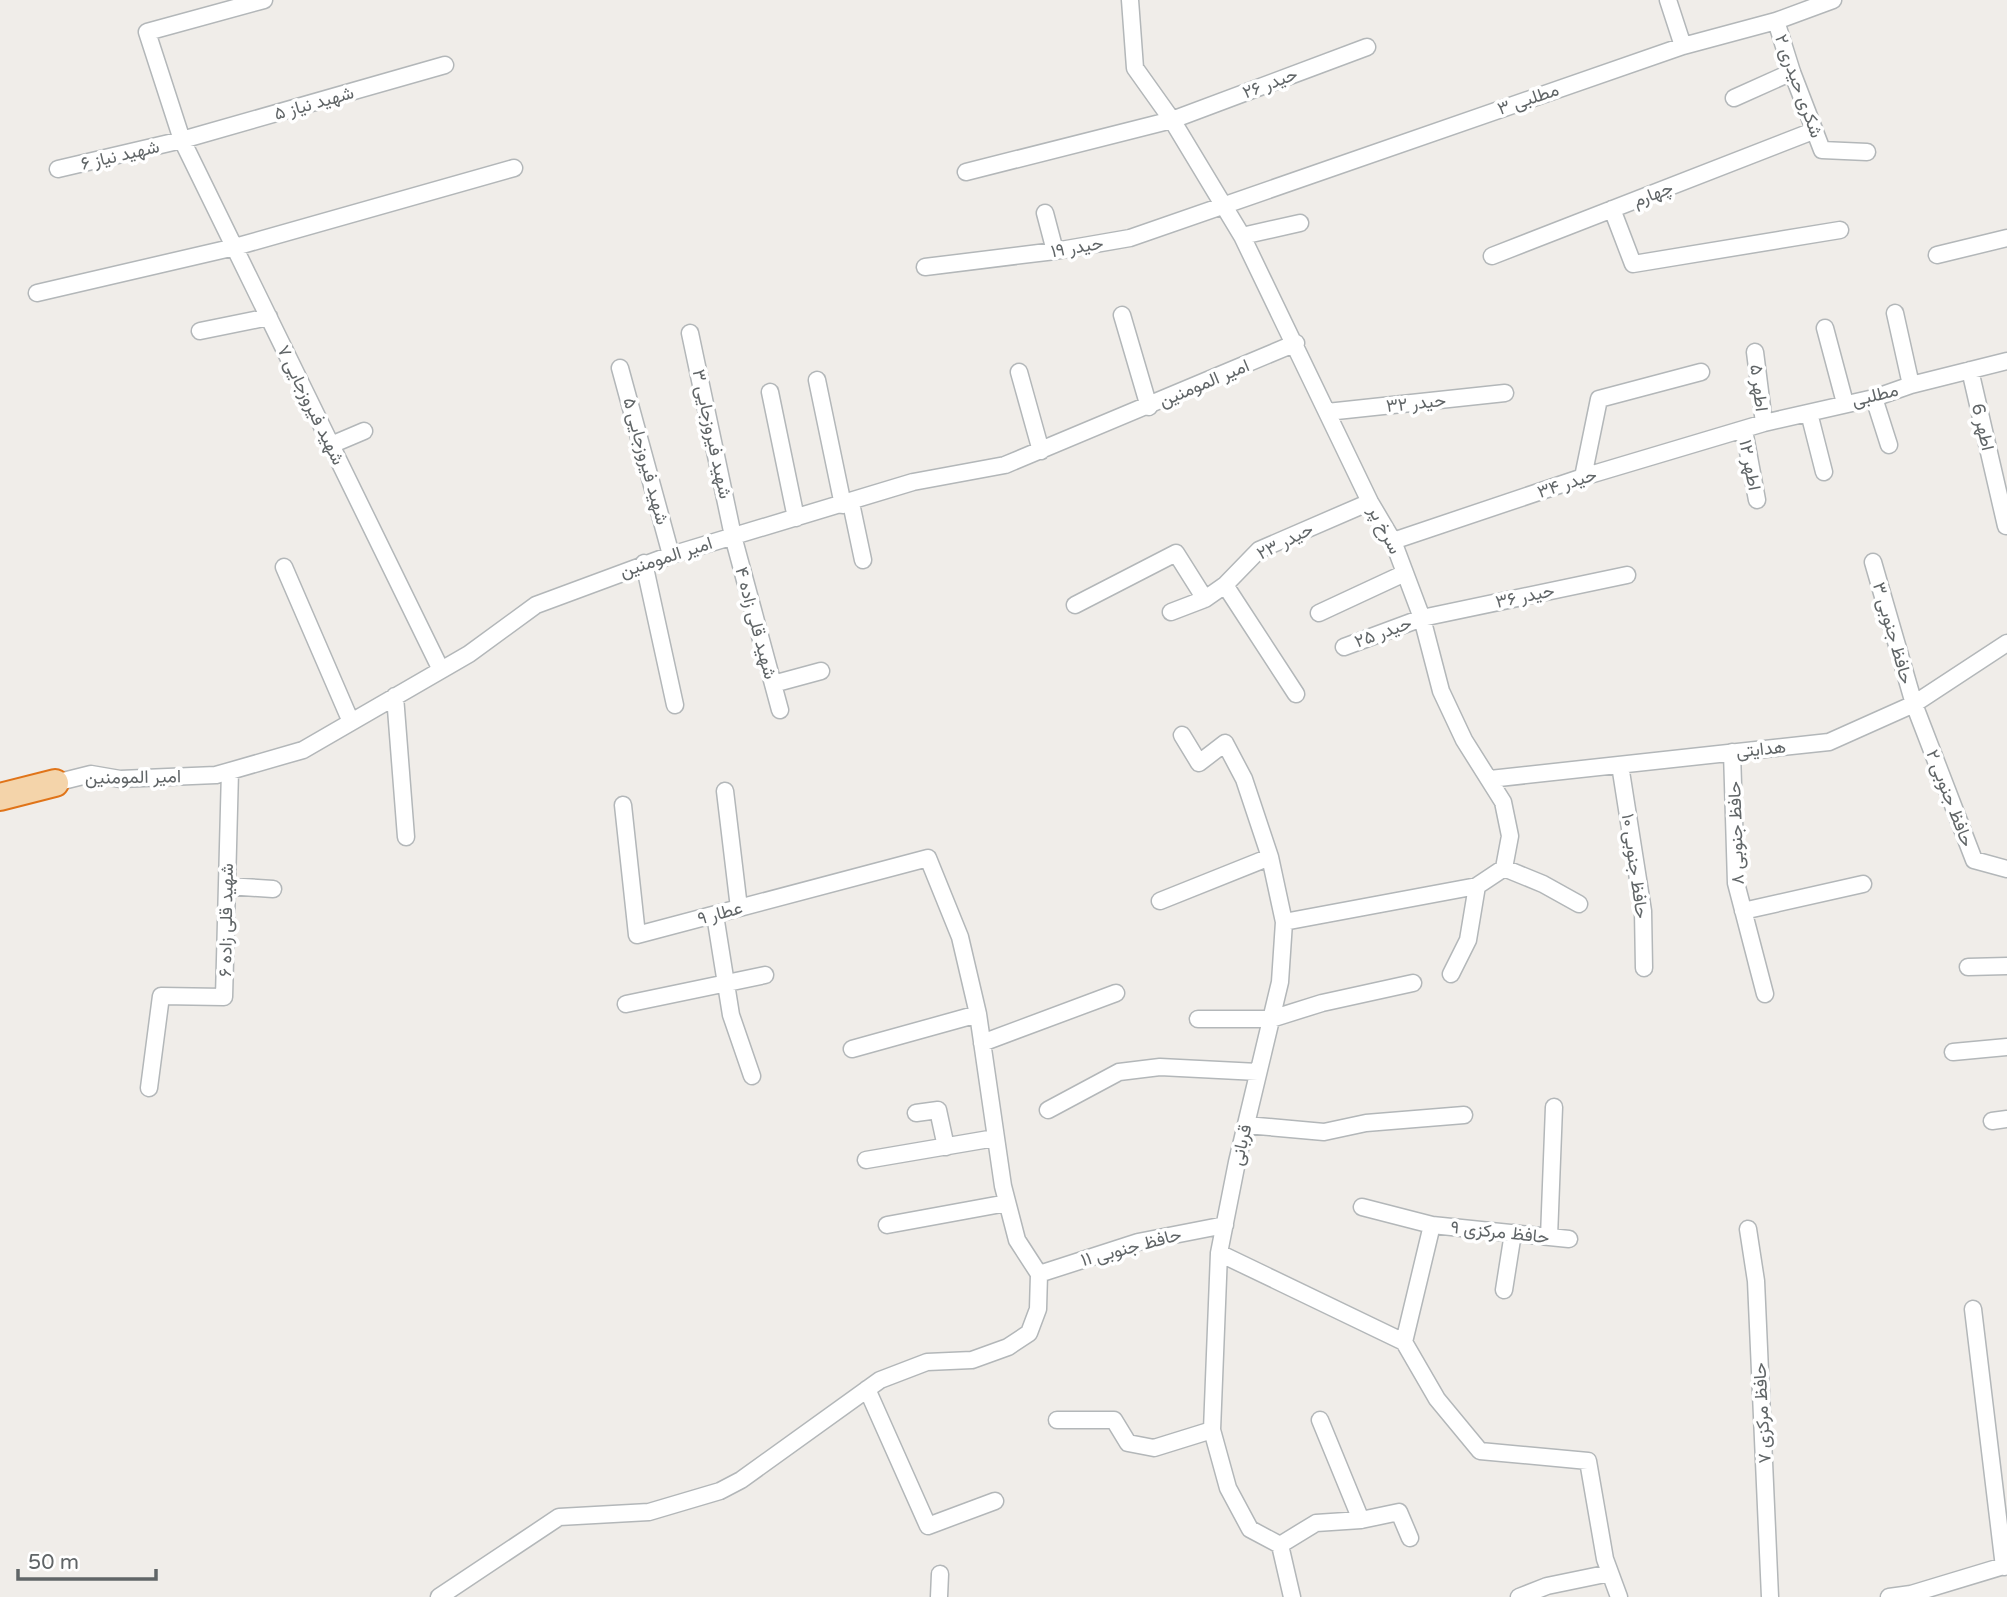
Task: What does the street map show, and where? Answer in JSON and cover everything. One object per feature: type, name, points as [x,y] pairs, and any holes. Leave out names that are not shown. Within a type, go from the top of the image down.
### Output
[{"type":"highway","points":[[0,797],[55,783]]},
{"type":"street","name":"شهید فیروزجایی ۷","points":[[264,0],[147,32],[183,140],[440,670]]},
{"type":"street","name":"سرخ پر","points":[[1130,0],[1135,68],[1172,120],[1242,236],[1370,502],[1393,541],[1422,618],[1441,691],[1464,740],[1503,802],[1510,836],[1504,868]]},
{"type":"street","points":[[1668,0],[1683,46]]},
{"type":"street","name":"مطلبی ۳","points":[[1224,204],[1683,46],[1776,20],[1833,0]]},
{"type":"street","name":"شکری حیدری ۲","points":[[1776,20],[1792,72],[1822,150],[1867,152]]},
{"type":"street","name":"حیدر ۲۶","points":[[966,172],[1172,120],[1367,47]]},
{"type":"street","name":"شهید نیاز ۵","points":[[183,140],[445,65]]},
{"type":"street","points":[[1734,98],[1792,72]]},
{"type":"street","name":"چهارم","points":[[1492,256],[1813,131]]},
{"type":"street","name":"شهید نیاز ۶","points":[[58,169],[183,140]]},
{"type":"street","points":[[37,293],[234,247],[514,168]]},
{"type":"street","name":"حیدر ۱۹","points":[[925,267],[1055,251],[1130,237],[1224,204]]},
{"type":"street","points":[[1612,209],[1633,264],[1840,230]]},
{"type":"street","points":[[1045,213],[1055,251]]},
{"type":"street","points":[[1242,236],[1300,223]]},
{"type":"street","points":[[1937,255],[2007,238]]},
{"type":"street","points":[[1895,313],[1911,385]]},
{"type":"street","points":[[1122,315],[1149,407]]},
{"type":"street","points":[[200,331],[268,317]]},
{"type":"street","points":[[1825,328],[1844,402]]},
{"type":"street","name":"شهید فیروزجایی ۳","points":[[690,333],[733,536]]},
{"type":"street","name":"امیر المومنین","points":[[55,783],[91,774],[120,779],[216,775],[303,750],[440,670],[536,605],[644,563],[913,482],[1005,465],[1296,344]]},
{"type":"street","name":"اطهر ۵","points":[[1755,352],[1764,423]]},
{"type":"street","name":"مطلبی","points":[[1744,430],[2007,361]]},
{"type":"street","name":"شهید فیروزجایی ۵","points":[[620,368],[671,555]]},
{"type":"street","name":"اطهر 6","points":[[1970,370],[2006,526]]},
{"type":"street","points":[[1019,372],[1041,451]]},
{"type":"street","points":[[1583,477],[1599,399],[1701,372]]},
{"type":"street","points":[[817,380],[863,560]]},
{"type":"street","points":[[770,392],[796,518]]},
{"type":"street","name":"حیدر ۳۲","points":[[1327,412],[1505,393]]},
{"type":"street","points":[[1874,398],[1889,445]]},
{"type":"street","points":[[1809,413],[1824,472]]},
{"type":"street","name":"حیدر ۳۴","points":[[1393,541],[1583,477],[1744,430]]},
{"type":"street","name":"اطهر ۱۲","points":[[1744,430],[1757,500]]},
{"type":"street","points":[[331,445],[364,431]]},
{"type":"street","name":"حیدر ۲۳","points":[[1171,612],[1205,599],[1226,585],[1259,550],[1370,502]]},
{"type":"street","name":"شهید قلی زاده ۴","points":[[733,536],[780,710]]},
{"type":"street","points":[[1075,605],[1176,553],[1205,599]]},
{"type":"street","name":"حافظ جنوبی ۳","points":[[1873,562],[1914,704]]},
{"type":"street","points":[[644,563],[675,705]]},
{"type":"street","points":[[284,566],[351,722]]},
{"type":"street","points":[[1319,613],[1405,573]]},
{"type":"street","name":"حیدر ۳۶","points":[[1422,618],[1628,575]]},
{"type":"street","points":[[1226,585],[1296,694]]},
{"type":"street","name":"حیدر ۲۵","points":[[1344,647],[1422,618]]},
{"type":"street","name":"هدایتی","points":[[1490,779],[1829,742],[1914,704],[2007,643]]},
{"type":"street","points":[[773,684],[821,671]]},
{"type":"street","points":[[396,696],[406,837]]},
{"type":"street","name":"حافظ جنوبی ۲","points":[[1914,704],[1974,860],[2007,869]]},
{"type":"street","name":"قربانی","points":[[1182,735],[1199,763],[1225,743],[1244,779],[1270,857],[1284,922],[1280,982],[1219,1253],[1212,1430],[1228,1488],[1250,1529],[1280,1545]]},
{"type":"street","name":"حافظ جنوبی ۸","points":[[1732,752],[1736,883],[1765,994]]},
{"type":"street","name":"حافظ جنوبی ۱۰","points":[[1620,765],[1643,911],[1644,968]]},
{"type":"street","name":"شهید قلی زاده ۶","points":[[149,1088],[161,996],[224,998],[230,771]]},
{"type":"street","points":[[725,791],[739,908]]},
{"type":"street","name":"عطار ۹","points":[[624,805],[637,934],[928,858],[960,937],[978,1014]]},
{"type":"street","points":[[1160,901],[1270,857]]},
{"type":"street","points":[[1284,922],[1477,886],[1504,868],[1544,884],[1579,904]]},
{"type":"street","points":[[1742,911],[1863,884]]},
{"type":"street","points":[[227,886],[273,889]]},
{"type":"street","points":[[1451,974],[1468,940],[1477,886]]},
{"type":"street","points":[[715,915],[731,1015],[752,1076]]},
{"type":"street","points":[[1968,967],[2007,966]]},
{"type":"street","points":[[625,1004],[765,975]]},
{"type":"street","points":[[1198,1019],[1271,1019],[1322,1003],[1413,983]]},
{"type":"street","points":[[982,1043],[1116,993]]},
{"type":"street","points":[[439,1597],[559,1517],[649,1513],[720,1491],[741,1480],[880,1380],[927,1362],[972,1360],[1029,1333],[1038,1309],[1039,1274],[1017,1240],[1007,1203],[978,1014],[852,1049]]},
{"type":"street","points":[[1953,1052],[2007,1047]]},
{"type":"street","points":[[1048,1110],[1119,1072],[1160,1067],[1258,1072]]},
{"type":"street","points":[[1549,1237],[1554,1107]]},
{"type":"street","points":[[916,1113],[938,1110],[946,1147]]},
{"type":"street","points":[[1246,1125],[1324,1132],[1367,1123],[1464,1115]]},
{"type":"street","points":[[866,1160],[995,1138]]},
{"type":"street","points":[[887,1225],[1007,1203]]},
{"type":"street","name":"حافظ مرکزی ۹","points":[[1362,1207],[1432,1225],[1569,1239]]},
{"type":"street","name":"حافظ جنوبی ۱۱","points":[[1039,1274],[1138,1242],[1225,1225]]},
{"type":"street","name":"حافظ مرکزی ۹","points":[[1405,1342],[1432,1225]]},
{"type":"street","name":"حافظ مرکزی ۷","points":[[1748,1228],[1756,1281],[1770,1597]]},
{"type":"street","points":[[1504,1290],[1514,1233]]},
{"type":"street","points":[[1219,1253],[1405,1342],[1437,1399],[1480,1451],[1588,1461],[1610,1573],[1619,1597]]},
{"type":"street","points":[[1889,1597],[1912,1595],[2005,1566],[1973,1309]]},
{"type":"street","points":[[867,1389],[928,1526],[995,1501]]},
{"type":"street","points":[[1057,1420],[1114,1420],[1128,1443],[1154,1448],[1212,1430]]},
{"type":"street","points":[[1320,1420],[1361,1520]]},
{"type":"street","points":[[1292,1597],[1280,1545],[1316,1523],[1361,1520],[1399,1512],[1410,1538]]},
{"type":"street","points":[[1519,1597],[1547,1586],[1610,1573]]},
{"type":"street","points":[[939,1597],[940,1574]]}]
